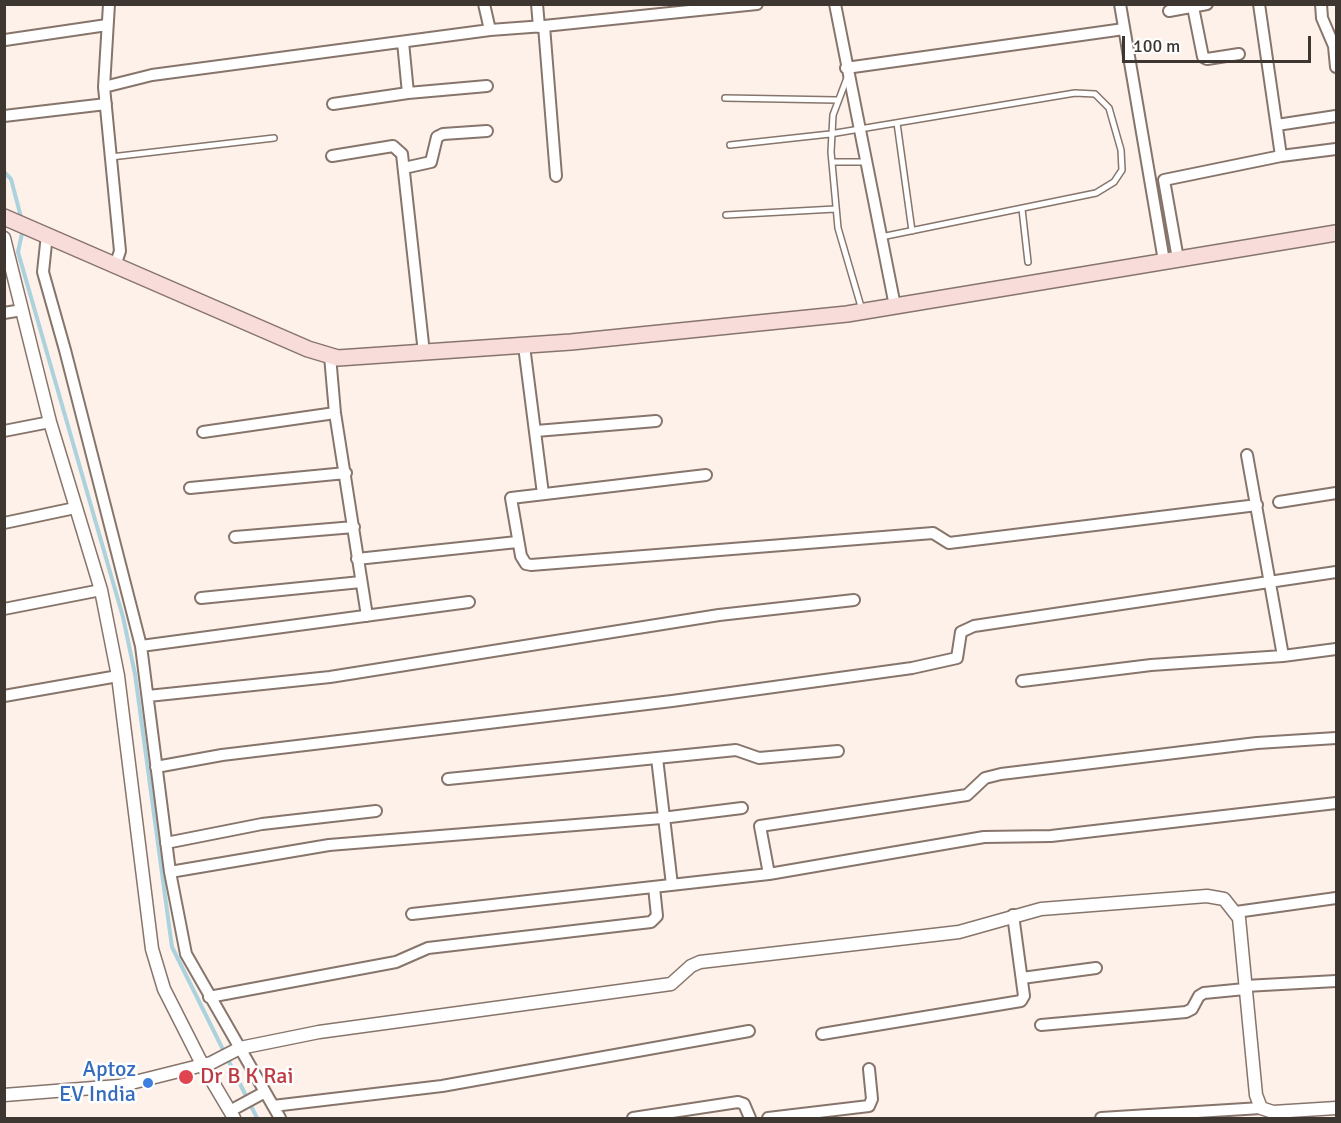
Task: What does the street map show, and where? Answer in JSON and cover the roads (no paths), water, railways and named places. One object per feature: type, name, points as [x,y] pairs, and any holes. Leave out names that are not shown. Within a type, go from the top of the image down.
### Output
[{"type":"main road","points":[[18,222],[308,349],[338,358],[525,346],[862,311],[1336,233]]},
{"type":"street","points":[[109,4],[104,87],[120,252],[115,266]]},
{"type":"street","points":[[484,4],[490,30]]},
{"type":"street","points":[[537,4],[542,26],[556,176]]},
{"type":"street","points":[[104,87],[152,75],[490,30],[757,4]]},
{"type":"street","points":[[835,4],[895,306]]},
{"type":"street","points":[[1120,4],[1171,260]]},
{"type":"street","points":[[1169,11],[1207,4]]},
{"type":"street","points":[[1259,4],[1281,156]]},
{"type":"street","points":[[1321,4],[1322,18],[1334,46],[1336,68]]},
{"type":"street","points":[[1193,7],[1203,57],[1207,59],[1239,54]]},
{"type":"street","points":[[5,40],[107,25]]},
{"type":"street","points":[[847,72],[1124,29]]},
{"type":"street","points":[[403,42],[408,93]]},
{"type":"street","points":[[333,104],[408,93],[487,86]]},
{"type":"street","points":[[4,116],[106,104]]},
{"type":"street","points":[[1277,125],[1336,116]]},
{"type":"street","points":[[404,168],[431,162],[437,137],[443,134],[487,131]]},
{"type":"street","points":[[332,156],[393,146],[402,154],[424,353]]},
{"type":"street","points":[[1171,260],[1164,180],[1281,156],[1336,149]]},
{"type":"street","points":[[47,234],[42,272],[65,350],[141,646],[170,872],[186,954],[236,1050],[280,1119]]},
{"type":"street","points":[[4,238],[50,422],[101,590],[118,676],[152,949],[164,989],[234,1112],[262,1093]]},
{"type":"street","points":[[4,313],[22,310]]},
{"type":"street","points":[[525,346],[543,494]]},
{"type":"street","points":[[330,356],[335,413],[367,616]]},
{"type":"street","points":[[203,432],[335,413]]},
{"type":"street","points":[[536,431],[657,421]]},
{"type":"street","points":[[4,431],[50,422]]},
{"type":"street","points":[[1247,455],[1283,656]]},
{"type":"street","points":[[190,488],[346,473]]},
{"type":"street","points":[[706,475],[511,498],[517,542],[523,561],[531,565],[933,532],[949,543],[1257,506]]},
{"type":"street","points":[[1279,502],[1336,493]]},
{"type":"street","points":[[4,523],[75,508]]},
{"type":"street","points":[[235,537],[354,527]]},
{"type":"street","points":[[357,559],[517,542]]},
{"type":"street","points":[[156,767],[222,755],[672,701],[921,666],[957,658],[961,632],[974,626],[1336,572]]},
{"type":"street","points":[[201,598],[361,582]]},
{"type":"street","points":[[4,609],[101,590]]},
{"type":"street","points":[[148,696],[330,676],[719,615],[854,600]]},
{"type":"street","points":[[141,646],[469,602]]},
{"type":"street","points":[[1022,681],[1152,665],[1283,656],[1336,649]]},
{"type":"street","points":[[4,696],[118,676]]},
{"type":"street","points":[[769,874],[760,825],[967,795],[985,778],[1001,774],[1257,743],[1336,738]]},
{"type":"street","points":[[448,779],[736,750],[759,758],[838,751]]},
{"type":"street","points":[[657,758],[662,818],[672,885]]},
{"type":"street","points":[[412,914],[769,874],[984,837],[1051,836],[1336,803]]},
{"type":"street","points":[[170,872],[329,845],[662,818],[742,808]]},
{"type":"street","points":[[166,843],[262,824],[376,811]]},
{"type":"street","points":[[209,997],[396,962],[428,948],[651,922],[657,916],[654,887]]},
{"type":"street","points":[[4,1095],[118,1086],[206,1063],[236,1050],[319,1032],[671,984],[691,966],[700,962],[959,932],[1013,915],[1060,908],[1207,896],[1224,899],[1236,912],[1241,928],[1245,987],[1257,1095],[1261,1108]]},
{"type":"street","points":[[1236,912],[1336,898]]},
{"type":"street","points":[[822,1034],[1018,1002],[1024,998],[1013,915]]},
{"type":"street","points":[[1022,978],[1096,968]]},
{"type":"street","points":[[1041,1025],[1186,1012],[1192,1009],[1199,996],[1204,993],[1245,987],[1336,981]]},
{"type":"street","points":[[273,1106],[442,1086],[749,1031]]},
{"type":"street","points":[[768,1119],[869,1106],[872,1099],[869,1069]]},
{"type":"street","points":[[633,1119],[738,1102],[744,1104],[750,1119]]},
{"type":"street","points":[[1101,1119],[1225,1114],[1261,1108],[1273,1112],[1302,1114],[1336,1108]]},
{"type":"lane","points":[[847,72],[837,100],[830,134],[835,209],[842,246],[862,311]]},
{"type":"lane","points":[[730,145],[830,134],[1075,93],[1095,94],[1109,108],[1122,162],[1119,176],[1096,193],[881,237]]},
{"type":"lane","points":[[725,98],[837,100]]},
{"type":"lane","points":[[897,123],[912,231]]},
{"type":"lane","points":[[111,157],[274,138]]},
{"type":"lane","points":[[832,162],[866,162]]},
{"type":"lane","points":[[726,215],[835,209]]},
{"type":"lane","points":[[1022,209],[1028,262]]},
{"type":"waterway","points":[[4,172],[11,179],[22,221]]},
{"type":"waterway","points":[[23,229],[18,252],[123,617],[135,674],[172,947],[257,1118]]},
{"type":"place","name":"Dr B K Rai","points":[[186,1077]]},
{"type":"place","name":"Aptoz EV India","points":[[148,1083]]}]
